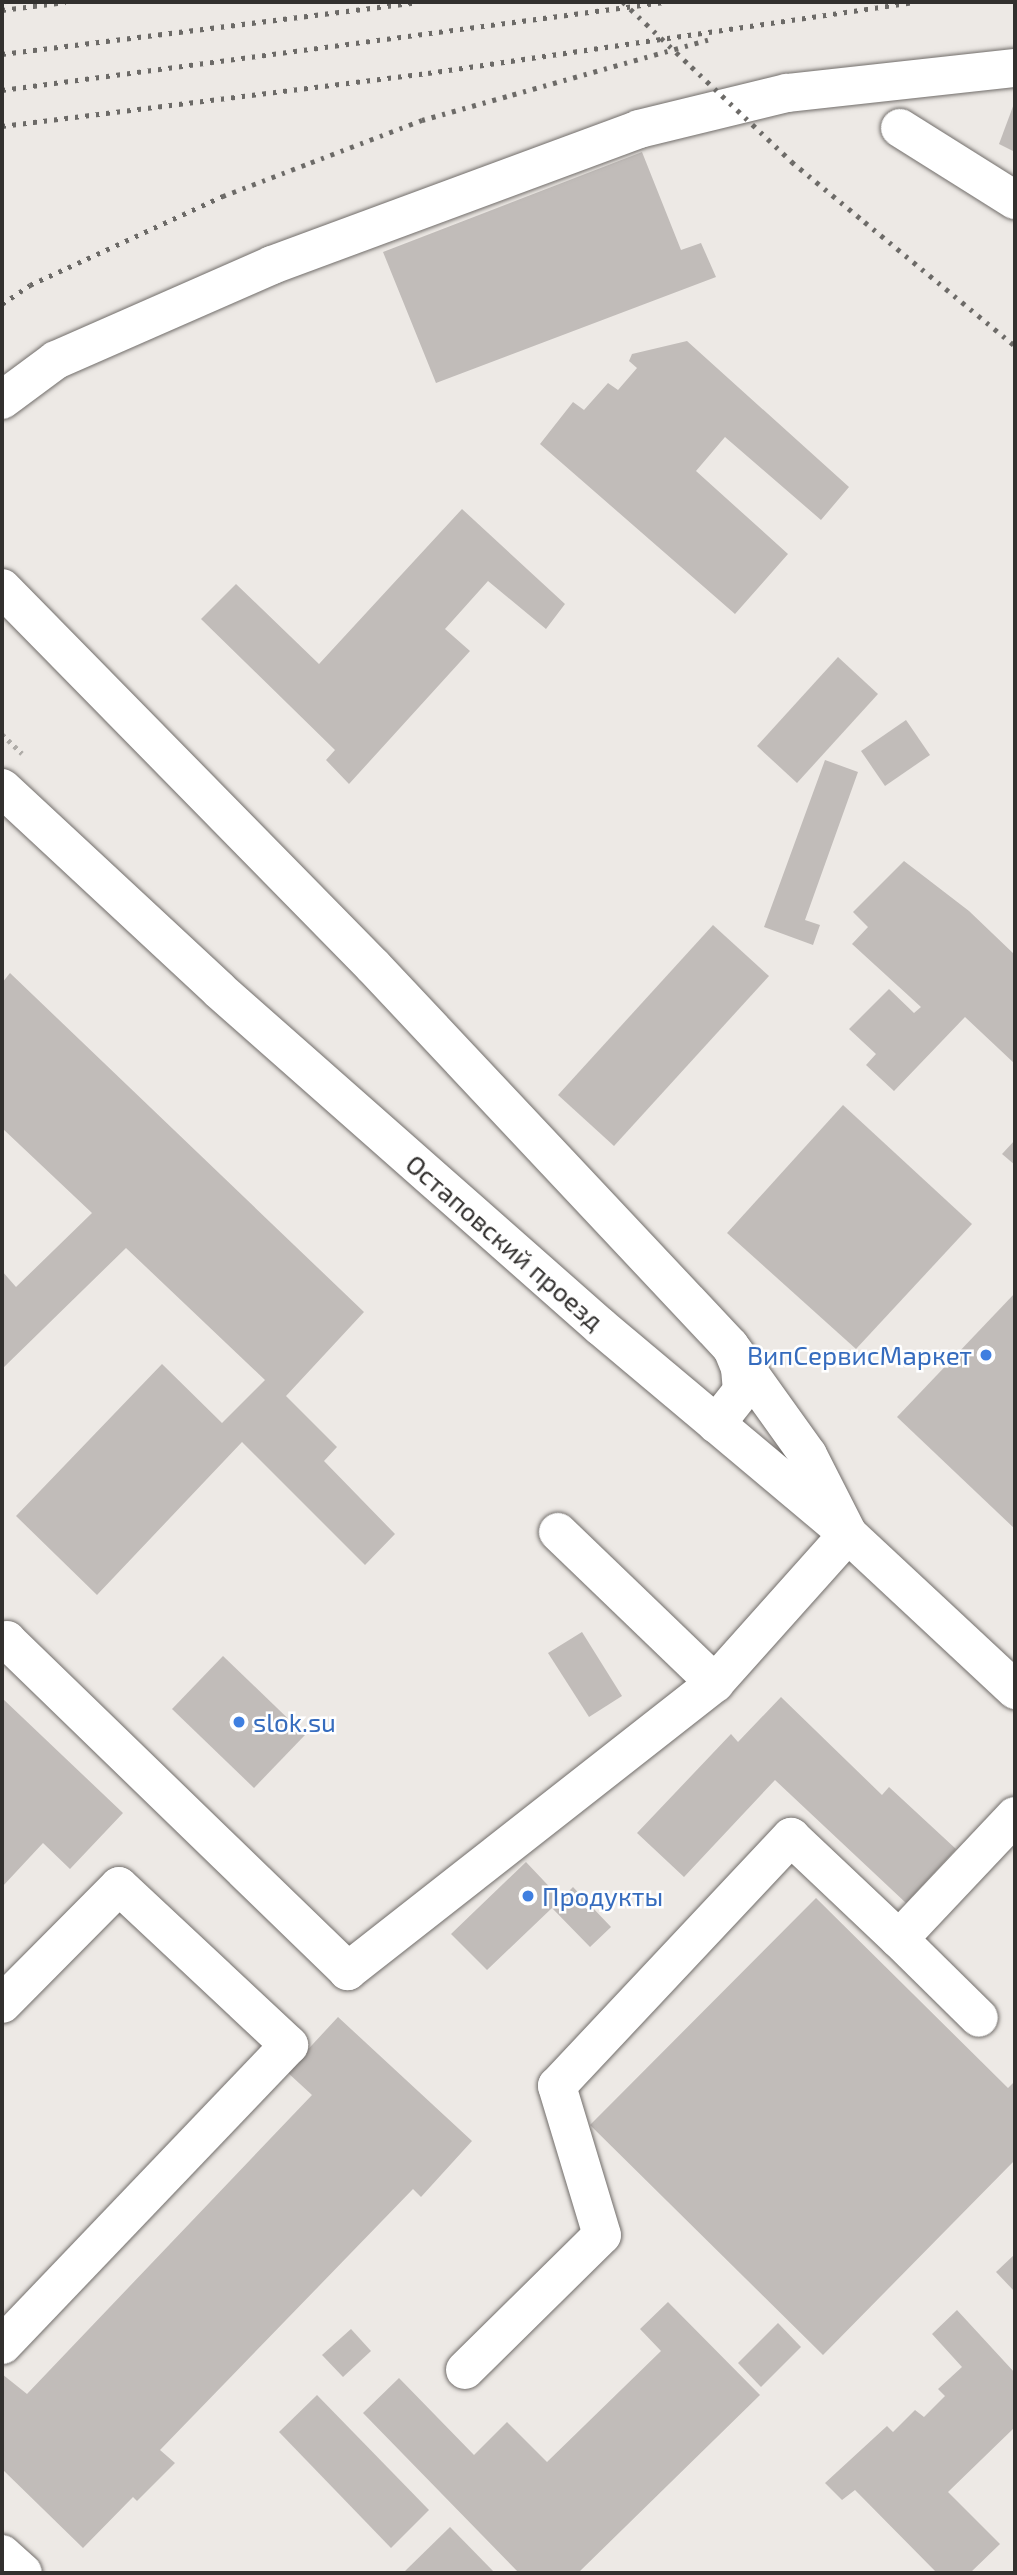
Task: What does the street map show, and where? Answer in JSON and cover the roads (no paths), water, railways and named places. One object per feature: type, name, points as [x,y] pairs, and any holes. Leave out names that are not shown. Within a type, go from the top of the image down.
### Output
[{"type":"main road","points":[[2,400],[56,360],[272,265],[639,129],[787,93],[1015,68]]},
{"type":"main road","points":[[900,128],[1015,200]]},
{"type":"main road","points":[[2,588],[373,965],[730,1346],[808,1455],[848,1534],[715,1683],[348,1971],[7,1640],[2,1643]]},
{"type":"main road","name":"Остаповский проезд","points":[[2,788],[219,990],[716,1424],[848,1534],[1015,1690]]},
{"type":"main road","points":[[716,1424],[742,1391],[740,1368],[730,1346]]},
{"type":"main road","points":[[558,1532],[715,1683]]},
{"type":"main road","points":[[899,1939],[1015,1816]]},
{"type":"main road","points":[[465,2370],[602,2235],[557,2087],[791,1837],[979,2018]]},
{"type":"main road","points":[[2,2004],[119,1886],[289,2045],[2,2345]]},
{"type":"main road","points":[[2,2554],[23,2573]]},
{"type":"railway","points":[[2,10],[66,2]]},
{"type":"railway","points":[[2,54],[419,2]]},
{"type":"railway","points":[[623,2],[792,162],[1015,346]]},
{"type":"railway","points":[[2,90],[664,2]]},
{"type":"railway","points":[[2,126],[428,73],[916,2]]},
{"type":"railway","points":[[2,304],[30,285],[223,196],[422,120],[711,39]]},
{"type":"place","name":"ВипСервисМаркет","points":[[986,1355]]},
{"type":"place","name":"slok.su","points":[[239,1722]]},
{"type":"place","name":"Продукты","points":[[528,1896]]}]
